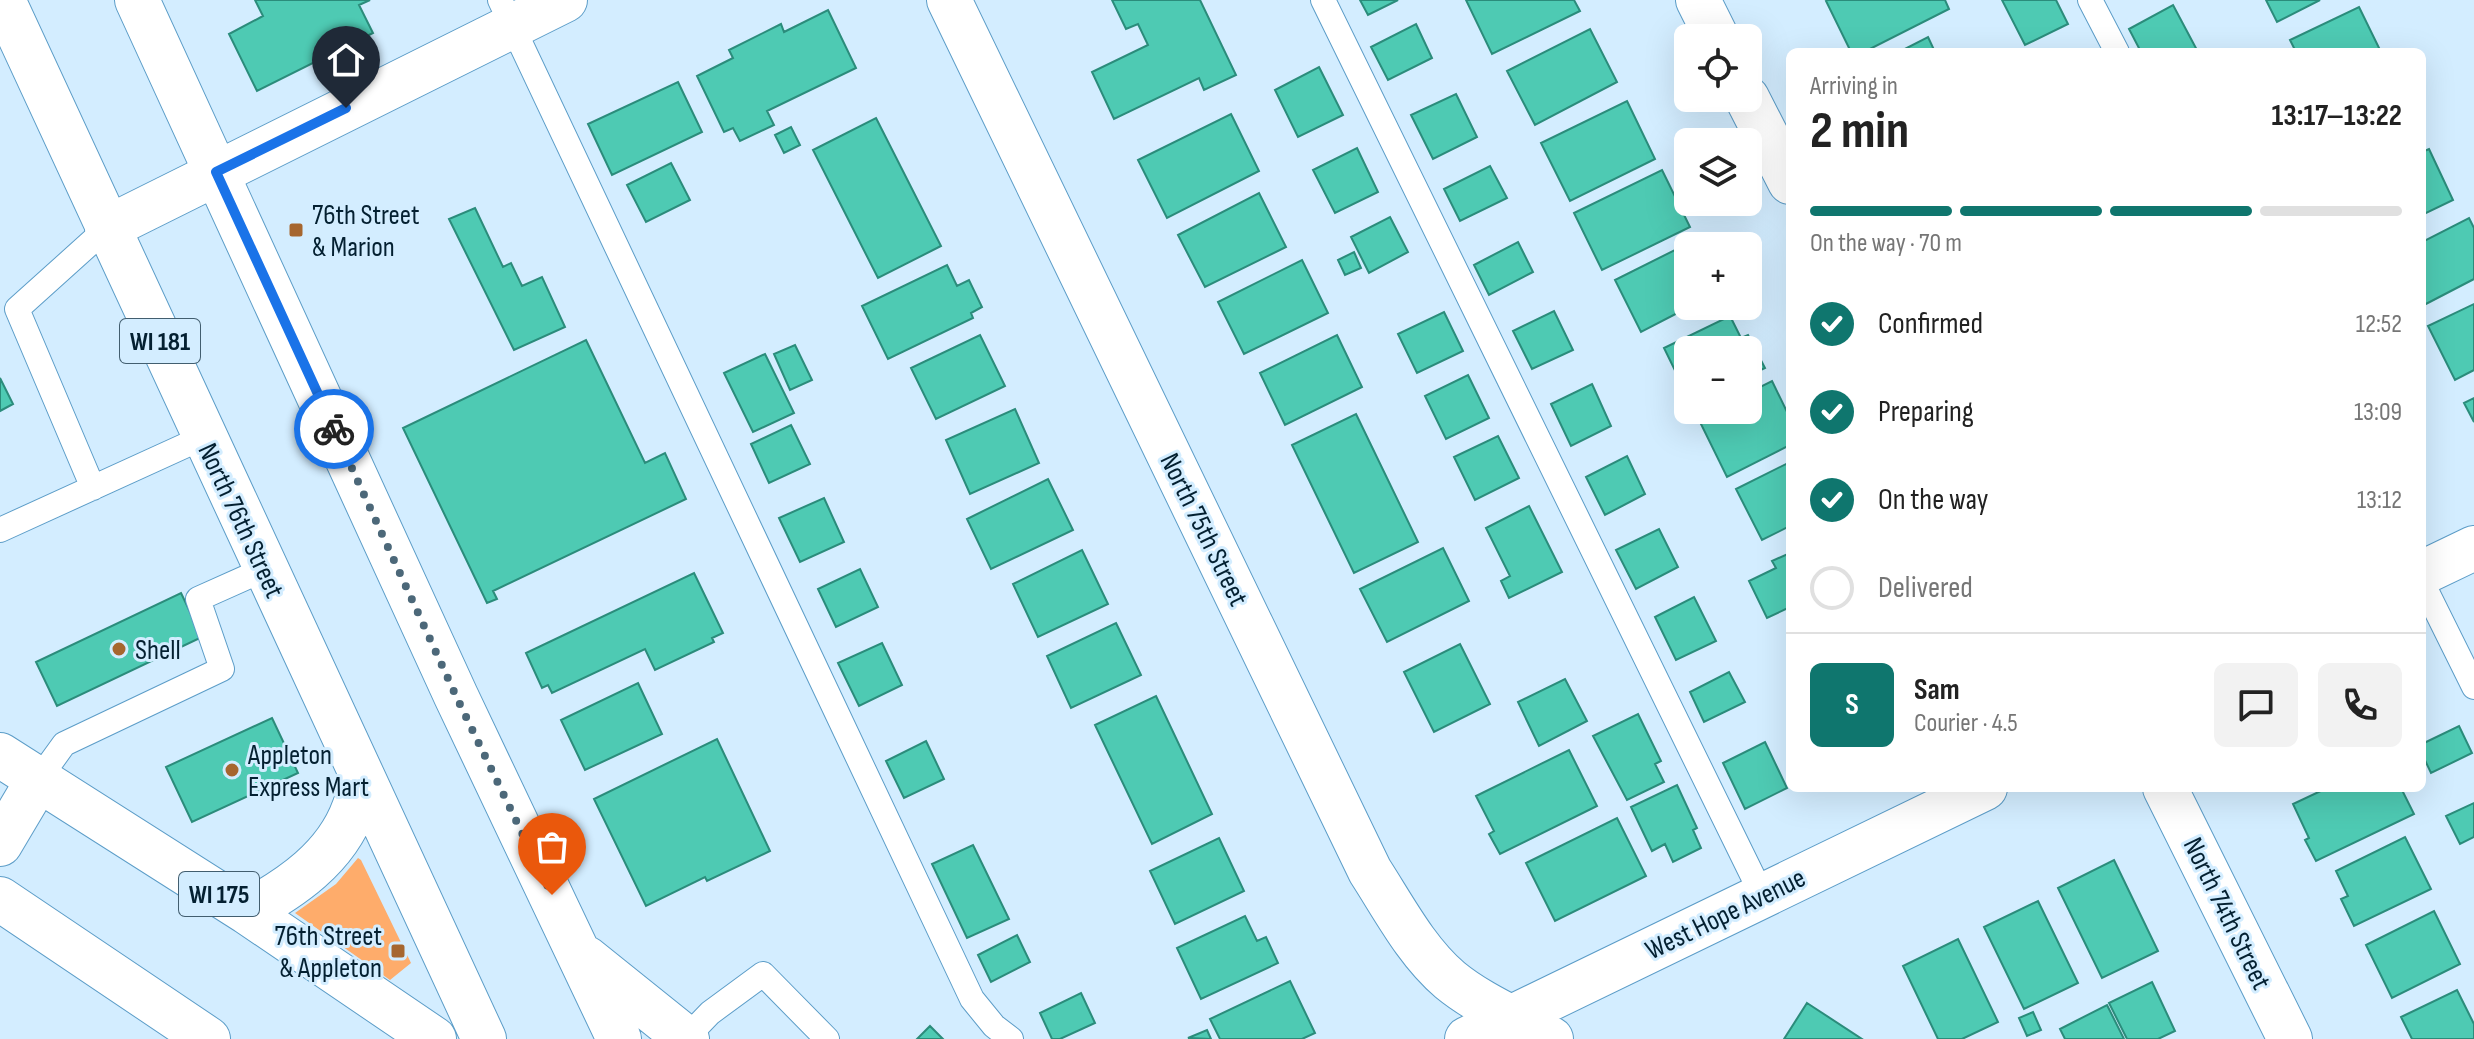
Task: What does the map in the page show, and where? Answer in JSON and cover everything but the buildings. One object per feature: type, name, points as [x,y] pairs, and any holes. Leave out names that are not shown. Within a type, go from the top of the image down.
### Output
[{"type":"main road","name":"North 76th Street","points":[[3,0],[484,1039]]},
{"type":"main road","points":[[137,0],[456,696],[619,1039]]},
{"type":"main road","points":[[107,228],[216,172],[506,13],[565,0]]},
{"type":"main road","name":"North 75th Street","points":[[949,0],[1370,871],[1409,933],[1448,978],[1551,1039]]},
{"type":"main road","points":[[1698,0],[1710,24]]},
{"type":"main road","points":[[1754,112],[1786,174]]},
{"type":"main road","points":[[2426,571],[2474,548]]},
{"type":"main road","name":"WI 175","points":[[0,755],[247,912],[434,1039]]},
{"type":"main road","points":[[247,912],[281,893],[324,857],[354,809],[361,777]]},
{"type":"main road","points":[[0,844],[38,780]]},
{"type":"main road","name":"West Hope Avenue","points":[[1467,1039],[1977,792]]},
{"type":"main road","name":"North 74th Street","points":[[2167,792],[2290,1039]]},
{"type":"main road","points":[[0,899],[208,1039]]},
{"type":"main road","points":[[580,952],[686,1038]]},
{"type":"lane","points":[[1323,0],[1762,895]]},
{"type":"lane","points":[[2090,0],[2115,48]]},
{"type":"lane","points":[[506,13],[965,985],[982,1013],[1011,1039]]},
{"type":"lane","points":[[93,488],[17,309],[107,228]]},
{"type":"lane","points":[[0,530],[204,437]]},
{"type":"lane","points":[[38,780],[64,744],[222,669],[198,599],[265,569]]},
{"type":"lane","points":[[2426,590],[2474,687]]},
{"type":"lane","points":[[686,1038],[710,1013],[763,974],[827,1039]]},
{"type":"shaded area","points":[[358,858],[411,963],[390,980],[295,913],[336,884]]},
{"type":"way so far","points":[[334,429],[456,696],[552,895]]},
{"type":"place","name":"76th Street & Marion","points":[[296,230]]},
{"type":"place","name":"Shell","points":[[119,649]]},
{"type":"place","name":"Appleton Express Mart","points":[[232,770]]},
{"type":"place","name":"76th Street & Appleton","points":[[398,951]]},
{"type":"route","points":[[334,429],[216,172],[346,108]]}]
